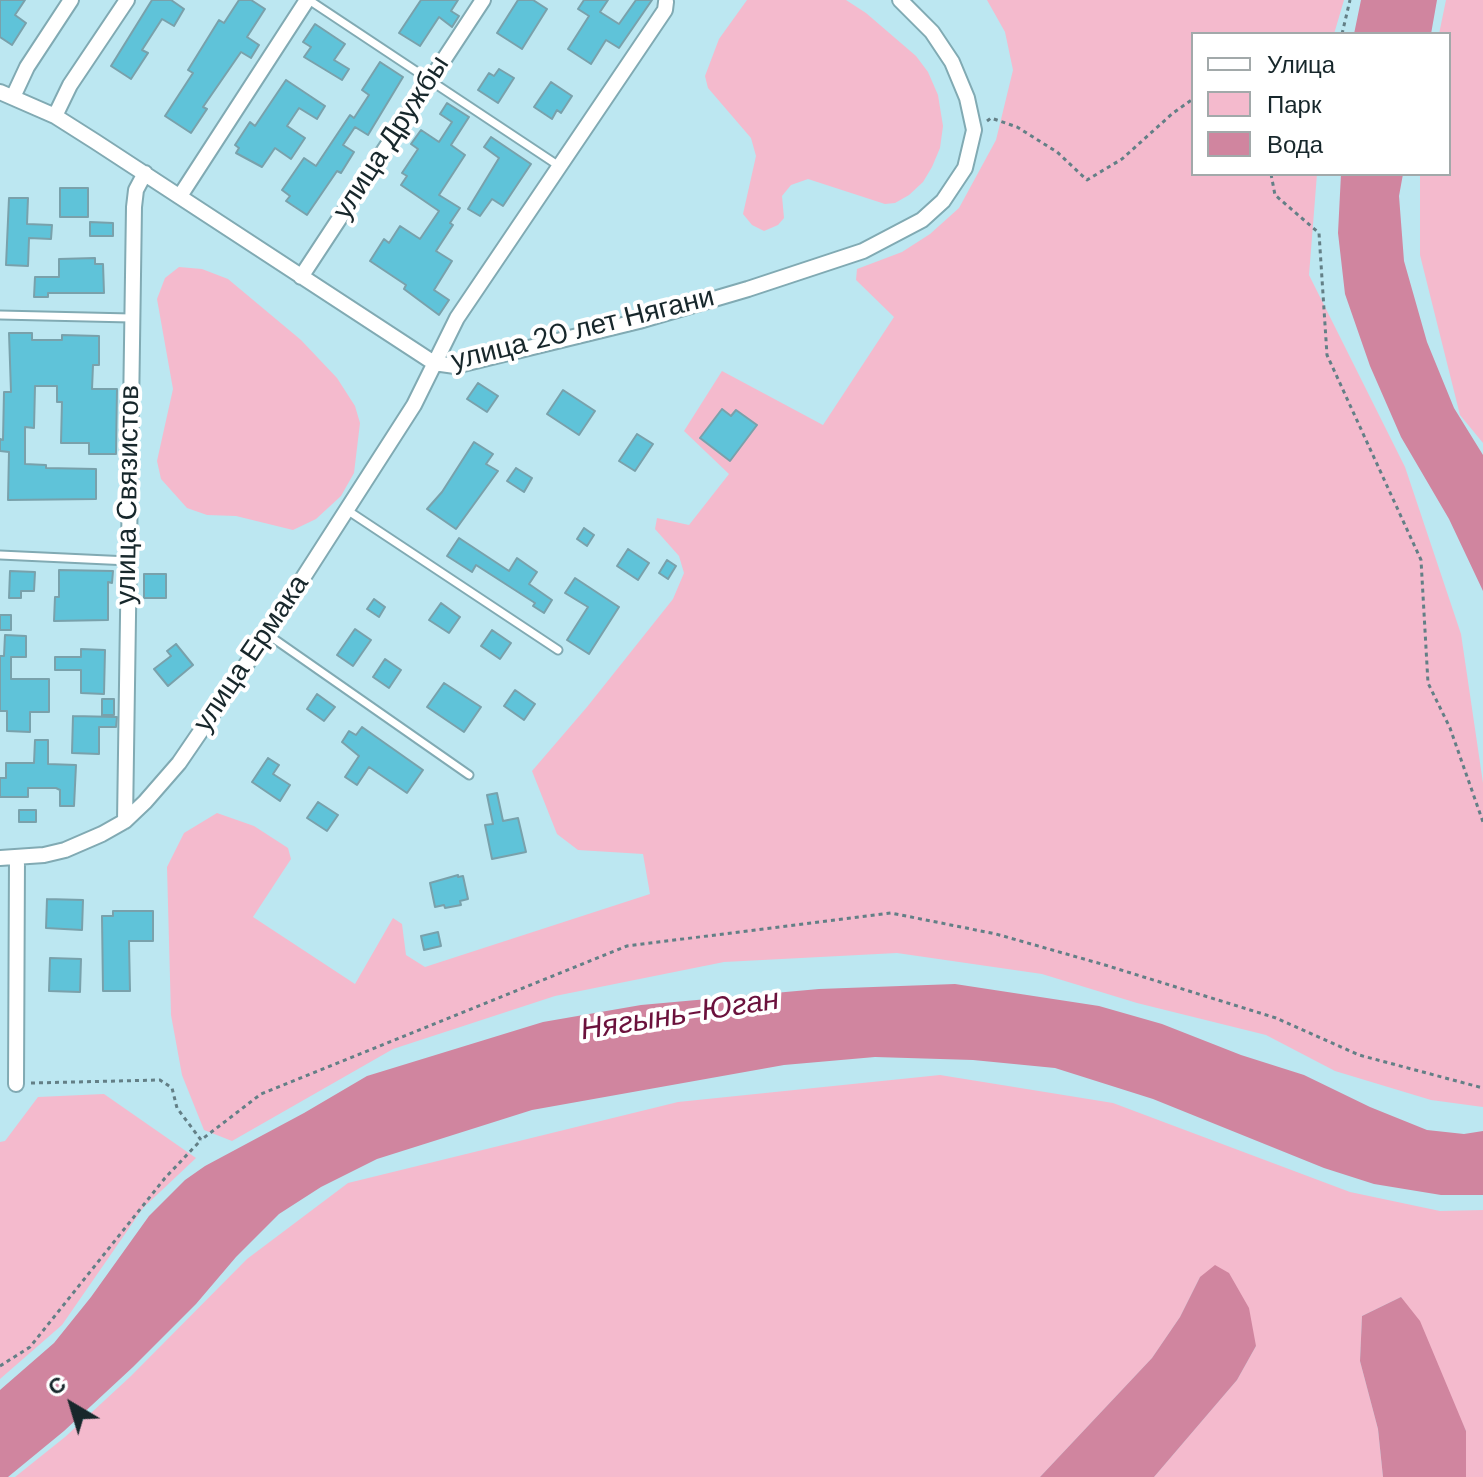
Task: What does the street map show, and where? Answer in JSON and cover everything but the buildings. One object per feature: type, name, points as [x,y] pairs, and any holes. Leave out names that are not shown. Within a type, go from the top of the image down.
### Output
[{"type":"street","points":[[7,94],[71,0]]},
{"type":"street","points":[[55,116],[70,85],[127,0]]},
{"type":"street","points":[[180,196],[308,0]]},
{"type":"street","name":"улица Дружбы","points":[[301,277],[483,0]]},
{"type":"street","name":"улица 20 лет Нягани","points":[[7,94],[55,116],[434,363],[455,366],[639,321],[863,251],[922,220],[943,201],[965,168],[974,130],[967,98],[952,62],[932,32],[900,0]]},
{"type":"street","name":"улица Ермака","points":[[0,858],[65,850],[102,834],[125,821],[179,763],[267,634],[414,405],[457,318],[665,10],[665,1]]},
{"type":"street","name":"улица Связистов","points":[[125,821],[134,198],[145,173]]},
{"type":"street","points":[[16,1084],[17,857]]},
{"type":"lane","points":[[308,0],[559,166]]},
{"type":"lane","points":[[0,315],[131,318]]},
{"type":"lane","points":[[347,510],[558,650]]},
{"type":"lane","points":[[0,555],[129,561]]},
{"type":"lane","points":[[267,634],[469,775]]},
{"type":"path","points":[[1342,32],[1350,0]]},
{"type":"path","points":[[974,130],[991,118],[1017,127],[1057,152],[1087,180],[1122,159],[1191,100]]},
{"type":"path","points":[[1271,176],[1275,195],[1319,233],[1327,355],[1421,560],[1428,683],[1450,728],[1483,822]]},
{"type":"path","points":[[0,1366],[30,1347],[165,1178],[201,1140],[261,1094],[627,946],[891,913],[996,934],[1105,965],[1276,1018],[1359,1055],[1483,1088]]},
{"type":"path","points":[[16,1084],[160,1080],[172,1088],[177,1108],[201,1140]]},
{"type":"green space","points":[[747,0],[846,0],[916,56],[928,72],[938,95],[943,126],[940,148],[932,167],[923,182],[909,195],[895,203],[885,204],[808,179],[791,185],[782,196],[784,218],[778,225],[764,231],[752,225],[743,214],[756,156],[751,138],[708,88],[705,76],[719,39]]},
{"type":"green space","points":[[987,0],[1344,0],[1335,32],[1191,32],[1191,176],[1317,176],[1309,275],[1405,467],[1461,634],[1483,783],[1483,1107],[1431,1100],[1335,1071],[1266,1035],[1137,1003],[1042,974],[897,953],[724,962],[555,996],[393,1049],[232,1141],[204,1130],[182,1075],[171,1015],[167,867],[184,833],[217,813],[254,826],[288,848],[291,859],[253,917],[355,984],[393,918],[402,924],[406,955],[425,967],[650,894],[643,854],[578,850],[557,834],[532,771],[673,599],[684,573],[679,556],[655,529],[657,518],[689,525],[729,474],[684,431],[722,371],[823,425],[894,317],[856,280],[857,269],[902,252],[930,234],[959,208],[996,140],[1013,70],[1005,32]]},
{"type":"green space","points":[[1446,0],[1483,0],[1483,443],[1460,415],[1420,255],[1420,176],[1451,176],[1451,32],[1439,32]]},
{"type":"green space","points":[[179,267],[202,269],[228,279],[301,340],[337,378],[355,406],[360,423],[354,473],[341,496],[316,519],[293,530],[236,516],[207,515],[187,508],[161,479],[157,461],[173,389],[157,299],[165,278]]},
{"type":"green space","points":[[940,1075],[1113,1103],[1350,1192],[1440,1211],[1483,1210],[1483,1477],[1466,1477],[1466,1431],[1401,1297],[1362,1316],[1360,1361],[1378,1429],[1383,1477],[1154,1477],[1237,1380],[1256,1346],[1200,1277],[1180,1317],[1152,1358],[1040,1477],[15,1477],[65,1437],[131,1376],[247,1259],[348,1183],[678,1102]]},
{"type":"green space","points":[[104,1094],[196,1158],[143,1208],[62,1325],[0,1379],[0,1142],[5,1141],[38,1097]]},
{"type":"water","points":[[1361,0],[1437,0],[1431,32],[1354,32]]},
{"type":"water","points":[[1341,176],[1403,176],[1399,196],[1404,261],[1427,342],[1454,408],[1483,455],[1483,591],[1449,519],[1401,437],[1370,366],[1345,294],[1338,233]]},
{"type":"water","name":"Нягынь-Юган","points":[[955,984],[1099,1006],[1162,1024],[1241,1055],[1304,1075],[1427,1130],[1464,1134],[1483,1131],[1483,1195],[1441,1195],[1374,1184],[1324,1168],[1153,1099],[1055,1068],[973,1060],[875,1057],[784,1065],[532,1110],[377,1159],[321,1187],[279,1214],[133,1367],[64,1431],[8,1477],[0,1477],[0,1390],[54,1343],[149,1216],[185,1180],[205,1166],[367,1076],[543,1022],[641,1005],[819,989]]},
{"type":"water","points":[[1215,1265],[1229,1273],[1249,1308],[1256,1346],[1237,1380],[1154,1477],[1040,1477],[1152,1358],[1180,1317],[1200,1277]]},
{"type":"water","points":[[1401,1297],[1420,1321],[1466,1431],[1466,1477],[1383,1477],[1378,1429],[1360,1361],[1362,1316]]}]
